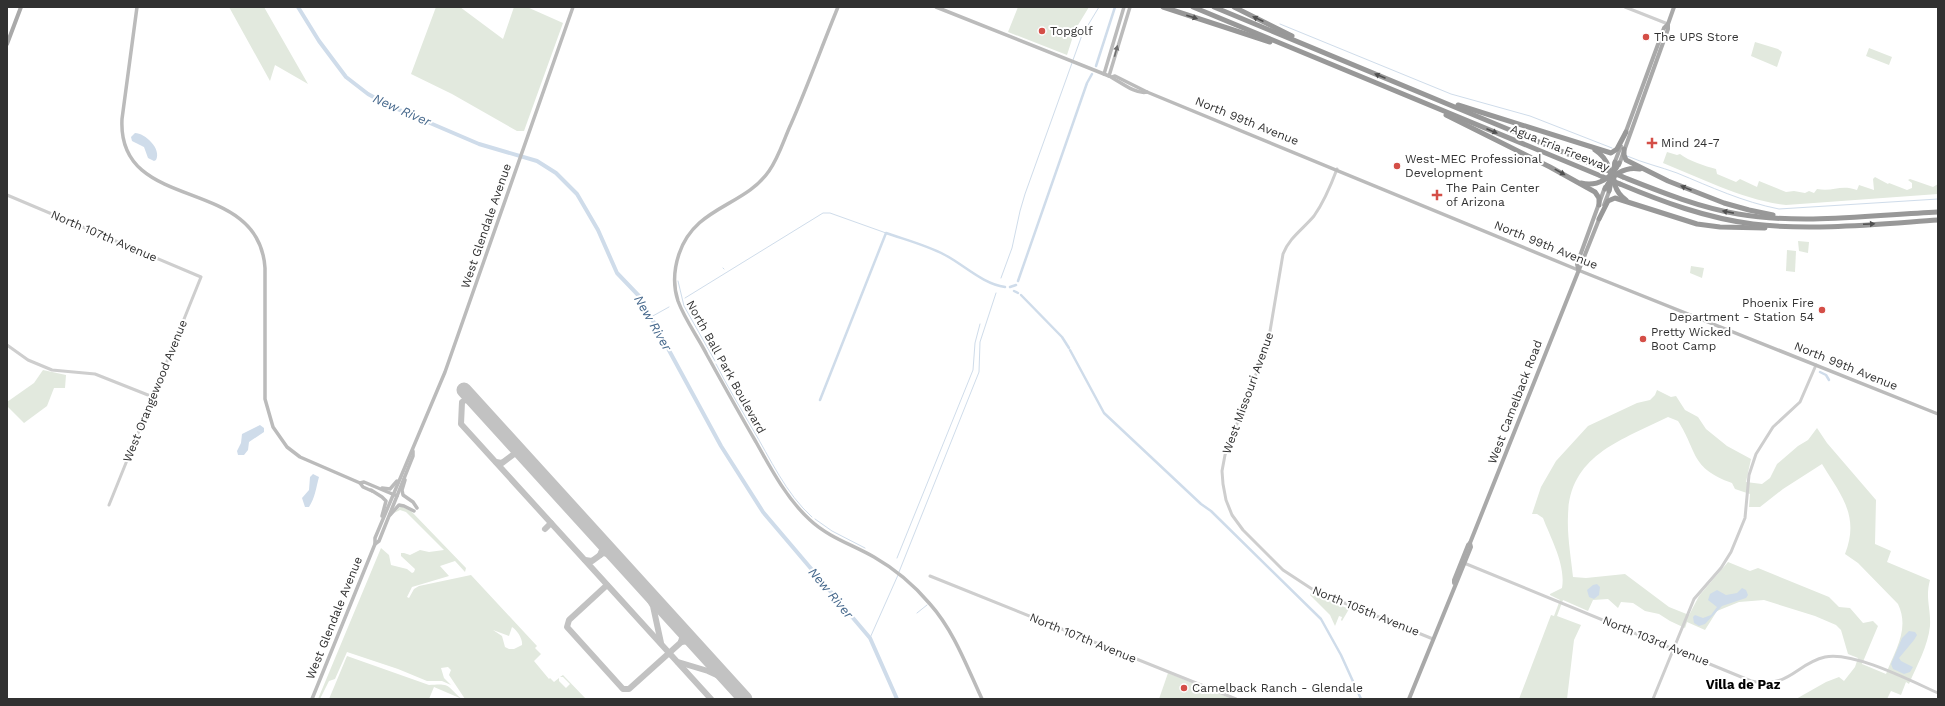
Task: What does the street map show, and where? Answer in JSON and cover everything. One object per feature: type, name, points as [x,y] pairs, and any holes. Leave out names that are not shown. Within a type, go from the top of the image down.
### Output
[{"type":"highway","points":[[1163,7],[1314,57]]},
{"type":"highway","name":"Agua Fria Freeway","points":[[1193,7],[1678,207],[1721,219],[1763,225],[1830,226],[1938,221]]},
{"type":"highway","name":"Agua Fria Freeway","points":[[1214,7],[1623,177],[1682,200],[1732,213],[1772,218],[1832,218],[1938,211]]},
{"type":"highway","points":[[1234,7],[1317,50]]},
{"type":"highway","points":[[1416,90],[1589,147],[1613,153],[1617,149],[1626,132]]},
{"type":"highway","points":[[1413,98],[1598,194],[1599,205]]},
{"type":"highway","points":[[1589,147],[1603,156],[1619,193],[1629,202]]},
{"type":"highway","points":[[1624,149],[1626,160],[1645,170],[1718,200],[1749,210],[1774,215],[1832,218]]},
{"type":"highway","points":[[1607,190],[1617,162]]},
{"type":"highway","points":[[1576,182],[1593,184],[1628,169],[1645,170]]},
{"type":"highway","points":[[1599,219],[1610,199],[1617,198],[1684,221],[1716,227],[1821,229],[1830,226]]},
{"type":"main road","points":[[7,44],[21,7]]},
{"type":"main road","points":[[137,7],[122,119],[122,132],[127,149],[138,166],[151,177],[238,216],[251,228],[259,242],[264,262],[265,399],[271,422],[283,442],[296,454],[310,462],[360,483],[363,487],[390,489],[400,477]]},
{"type":"main road","name":"West Glendale Avenue","points":[[312,699],[375,544],[378,541],[389,516],[400,477],[408,456],[413,450],[445,372],[573,7]]},
{"type":"main road","name":"North Ball Park Boulevard","points":[[838,7],[804,95],[774,164],[754,187],[708,215],[691,231],[678,256],[675,272],[676,289],[683,312],[729,396],[770,467],[797,506],[818,527],[893,569],[920,592],[940,617],[958,648],[982,699]]},
{"type":"main road","name":"North 99th Avenue","points":[[936,7],[1104,74],[1115,76],[1147,92],[1578,269],[1938,414]]},
{"type":"main road","points":[[1104,74],[1124,7]]},
{"type":"main road","points":[[1111,76],[1130,7]]},
{"type":"main road","points":[[1617,162],[1624,149],[1668,30],[1668,24],[1674,7]]},
{"type":"main road","points":[[1617,162],[1642,86],[1664,28],[1668,24]]},
{"type":"main road","points":[[1642,86],[1646,84],[1654,68]]},
{"type":"main road","points":[[1635,118],[1643,92],[1642,86]]},
{"type":"main road","name":"West Camelback Road","points":[[1578,269],[1577,264],[1599,205],[1607,190]]},
{"type":"main road","name":"West Camelback Road","points":[[1409,699],[1454,584],[1454,580],[1461,562],[1470,543],[1599,219],[1607,190]]},
{"type":"main road","name":"West Glendale Avenue","points":[[375,544],[375,538],[382,521],[413,456],[413,450]]},
{"type":"main road","points":[[389,516],[399,505],[416,510],[413,502],[403,495],[402,490],[404,477]]},
{"type":"main road","points":[[372,488],[394,497]]},
{"type":"main road","points":[[372,488],[386,501],[382,521]]},
{"type":"main road","name":"West Camelback Road","points":[[1454,584],[1457,581],[1471,547],[1470,543]]},
{"type":"street","points":[[1625,7],[1668,24]]},
{"type":"street","name":"West Missouri Avenue","points":[[1246,534],[1232,515],[1225,496],[1222,471],[1225,455],[1268,343],[1283,254],[1289,242],[1308,223],[1321,205],[1337,169]]},
{"type":"street","name":"North 107th Avenue","points":[[7,195],[201,276]]},
{"type":"street","name":"West Orangewood Avenue","points":[[109,505],[201,276]]},
{"type":"street","points":[[7,345],[28,360],[47,369],[63,372],[94,374],[153,397]]},
{"type":"street","points":[[1653,699],[1696,595],[1717,572],[1731,552],[1745,518],[1750,471],[1757,451],[1775,425],[1800,402],[1816,365]]},
{"type":"street","name":"North 105th Avenue","points":[[1246,534],[1283,570],[1308,588],[1433,639]]},
{"type":"street","name":"North 103rd Avenue","points":[[1464,563],[1751,680],[1762,682],[1783,680],[1820,658],[1835,656],[1849,657],[1938,693]]},
{"type":"street","name":"North 107th Avenue","points":[[930,576],[1236,699]]},
{"type":"shaded area","points":[[229,7],[264,7],[308,84],[275,65],[270,81]]},
{"type":"shaded area","points":[[436,7],[460,7],[503,39],[514,7],[527,7],[563,23],[524,131],[517,131],[452,94],[411,74]]},
{"type":"shaded area","name":"Topgolf","points":[[1018,7],[1089,7],[1075,30],[1067,55],[1008,32]]},
{"type":"shaded area","points":[[1755,42],[1778,49],[1782,52],[1777,67],[1751,56]]},
{"type":"shaded area","points":[[1869,48],[1892,57],[1889,65],[1866,56]]},
{"type":"shaded area","points":[[1667,152],[1677,155],[1680,154],[1692,161],[1716,169],[1717,174],[1736,182],[1740,179],[1757,187],[1759,181],[1786,192],[1794,191],[1805,193],[1809,191],[1814,193],[1817,189],[1828,190],[1841,188],[1851,188],[1857,190],[1859,185],[1874,190],[1873,179],[1875,177],[1888,184],[1889,183],[1907,190],[1912,188],[1912,183],[1908,180],[1910,179],[1933,187],[1938,184],[1938,194],[1786,205],[1754,199],[1739,194],[1663,163]]},
{"type":"shaded area","points":[[1798,241],[1809,242],[1808,253],[1799,251]]},
{"type":"shaded area","points":[[1787,250],[1796,251],[1795,272],[1786,271]]},
{"type":"shaded area","points":[[1691,266],[1704,268],[1702,278],[1690,273]]},
{"type":"shaded area","points":[[43,370],[66,375],[65,388],[54,388],[47,406],[24,423],[7,406],[7,402],[34,383]]},
{"type":"shaded area","points":[[1657,390],[1671,397],[1676,396],[1685,410],[1698,417],[1706,429],[1727,446],[1751,459],[1746,482],[1762,484],[1770,478],[1777,464],[1798,446],[1808,440],[1817,428],[1827,443],[1876,500],[1875,544],[1891,551],[1887,562],[1930,580],[1928,598],[1930,626],[1927,641],[1909,684],[1906,682],[1901,695],[1891,691],[1887,699],[1796,699],[1826,682],[1839,677],[1844,681],[1855,667],[1858,658],[1848,654],[1841,630],[1836,625],[1815,616],[1764,600],[1739,602],[1717,611],[1705,630],[1687,622],[1685,628],[1659,614],[1645,611],[1633,603],[1621,602],[1618,608],[1608,599],[1593,600],[1588,611],[1563,600],[1557,616],[1581,625],[1574,640],[1567,699],[1519,699],[1551,615],[1554,616],[1560,600],[1550,594],[1562,588],[1563,579],[1560,561],[1543,518],[1537,514],[1532,514],[1541,487],[1556,461],[1588,426],[1637,403],[1650,400],[1655,395]],"holes":[[[1668,417],[1678,421],[1702,465],[1718,477],[1732,483],[1735,489],[1750,494],[1749,507],[1760,507],[1783,489],[1822,464],[1842,496],[1849,517],[1849,540],[1845,554],[1858,563],[1898,604],[1901,613],[1902,631],[1897,648],[1886,674],[1862,664],[1878,626],[1873,621],[1863,623],[1850,608],[1839,607],[1829,597],[1758,568],[1750,571],[1728,562],[1699,596],[1689,615],[1669,607],[1625,574],[1586,578],[1573,577],[1568,516],[1571,495],[1578,478],[1588,464],[1601,452],[1616,442]]]},
{"type":"shaded area","points":[[401,506],[411,511],[466,568],[465,572],[455,561],[440,566],[449,576],[412,587],[407,597],[409,598],[414,589],[419,586],[471,575],[537,646],[535,648],[541,654],[534,661],[549,679],[550,678],[554,682],[559,678],[559,681],[566,688],[570,684],[563,677],[560,677],[563,675],[586,699],[465,699],[449,675],[451,670],[448,667],[441,668],[444,678],[451,685],[442,681],[427,681],[398,669],[347,652],[335,679],[329,681],[320,699],[318,699],[381,548],[389,555],[391,565],[407,569],[412,573],[415,569],[401,556],[401,553],[410,555],[420,550],[429,552],[444,550],[406,512],[400,510],[394,513]],"holes":[[[512,627],[521,637],[522,645],[514,649],[509,649],[505,647],[502,636],[493,630],[509,636]]]},
{"type":"shaded area","points":[[1311,593],[1349,609],[1342,621],[1342,617],[1339,616],[1335,626],[1330,615],[1310,595]]},
{"type":"shaded area","points":[[347,656],[429,685],[448,686],[462,699],[434,687],[429,699],[329,699]]},
{"type":"shaded area","name":"Camelback Ranch - Glendale","points":[[1168,673],[1232,699],[1159,699]]},
{"type":"water","points":[[135,133],[152,142],[157,151],[156,160],[154,161],[148,158],[144,147],[132,141],[131,137]]},
{"type":"water","points":[[260,425],[264,428],[264,432],[249,442],[248,450],[244,455],[238,455],[237,451],[241,443],[242,434]]},
{"type":"water","points":[[313,474],[319,477],[313,500],[309,507],[305,507],[302,498],[309,490],[310,477]]},
{"type":"water","points":[[1597,584],[1600,587],[1599,595],[1594,599],[1589,597],[1587,590],[1593,585]]},
{"type":"water","points":[[1742,588],[1746,590],[1748,595],[1746,598],[1722,606],[1705,624],[1699,626],[1694,623],[1693,617],[1695,615],[1703,618],[1711,615],[1717,607],[1708,600],[1710,594],[1717,590],[1726,595],[1737,593]]},
{"type":"water","points":[[1909,631],[1915,632],[1917,635],[1899,658],[1901,661],[1913,667],[1910,672],[1904,674],[1893,669],[1891,664],[1902,638]]},
{"type":"waterway","name":"New River","points":[[298,7],[319,41],[346,77],[368,94],[388,105],[479,144],[537,161],[556,173],[577,194],[598,230],[617,273],[640,297],[721,446],[763,512],[870,638],[897,699]]},
{"type":"waterway","points":[[1073,60],[1082,35],[1099,7]]},
{"type":"waterway","points":[[1096,66],[1115,7]]},
{"type":"waterway","points":[[1280,24],[1451,94],[1530,116],[1612,148]]},
{"type":"waterway","points":[[1001,278],[1012,248],[1025,194],[1072,63]]},
{"type":"waterway","points":[[1018,281],[1087,83],[1092,74]]},
{"type":"waterway","points":[[1627,156],[1677,173],[1740,198],[1779,209],[1938,199]]},
{"type":"waterway","points":[[685,298],[823,213],[830,213],[886,233]]},
{"type":"waterway","points":[[820,400],[886,233],[938,251],[981,278],[1005,287]]},
{"type":"waterway","points":[[678,281],[684,306],[715,361]]},
{"type":"waterway","points":[[1010,287],[1016,285]]},
{"type":"waterway","points":[[1014,291],[1018,293]]},
{"type":"waterway","points":[[899,572],[979,372],[980,342],[996,293]]},
{"type":"waterway","points":[[1021,295],[1062,337],[1069,348]]},
{"type":"waterway","points":[[651,317],[669,307]]},
{"type":"waterway","points":[[897,558],[973,370],[975,343],[980,324]]},
{"type":"waterway","points":[[1070,350],[1104,413],[1201,504],[1211,511],[1321,619],[1341,655],[1361,699]]},
{"type":"waterway","points":[[1810,354],[1816,357]]},
{"type":"waterway","points":[[716,364],[786,487],[812,517]]},
{"type":"waterway","points":[[1820,372],[1826,375],[1829,380]]},
{"type":"waterway","points":[[815,519],[832,531],[865,548]]},
{"type":"waterway","points":[[870,638],[898,575]]},
{"type":"waterway","points":[[917,613],[927,605]]},
{"type":"taxiway","points":[[475,402],[467,399],[462,402],[461,424],[711,699]]},
{"type":"taxiway","points":[[496,462],[502,463],[514,454],[523,454]]},
{"type":"taxiway","points":[[545,529],[551,523]]},
{"type":"taxiway","points":[[600,540],[603,548],[600,555]]},
{"type":"taxiway","points":[[585,560],[592,561],[603,553],[614,555]]},
{"type":"taxiway","points":[[607,585],[569,620],[567,627],[623,689],[629,689],[688,636]]},
{"type":"taxiway","points":[[641,585],[653,606],[661,643]]},
{"type":"taxiway","points":[[678,626],[683,634],[681,642]]},
{"type":"taxiway","points":[[681,642],[689,641],[695,644]]},
{"type":"taxiway","points":[[678,662],[708,671],[719,676],[736,688]]},
{"type":"runway","points":[[464,390],[745,699]]},
{"type":"place","name":"Topgolf","points":[[1042,31]]},
{"type":"place","name":"The UPS Store","points":[[1646,37]]},
{"type":"place","name":"Mind 24-7","points":[[1652,143]]},
{"type":"place","name":"West-MEC Professional Development","points":[[1397,166]]},
{"type":"place","name":"The Pain Center of Arizona","points":[[1437,195]]},
{"type":"place","name":"Phoenix Fire Department - Station 54","points":[[1822,310]]},
{"type":"place","name":"Pretty Wicked Boot Camp","points":[[1643,339]]},
{"type":"place","name":"Camelback Ranch - Glendale","points":[[1184,688]]},
{"type":"district","name":"Villa de Paz","points":[[1743,684]]}]
